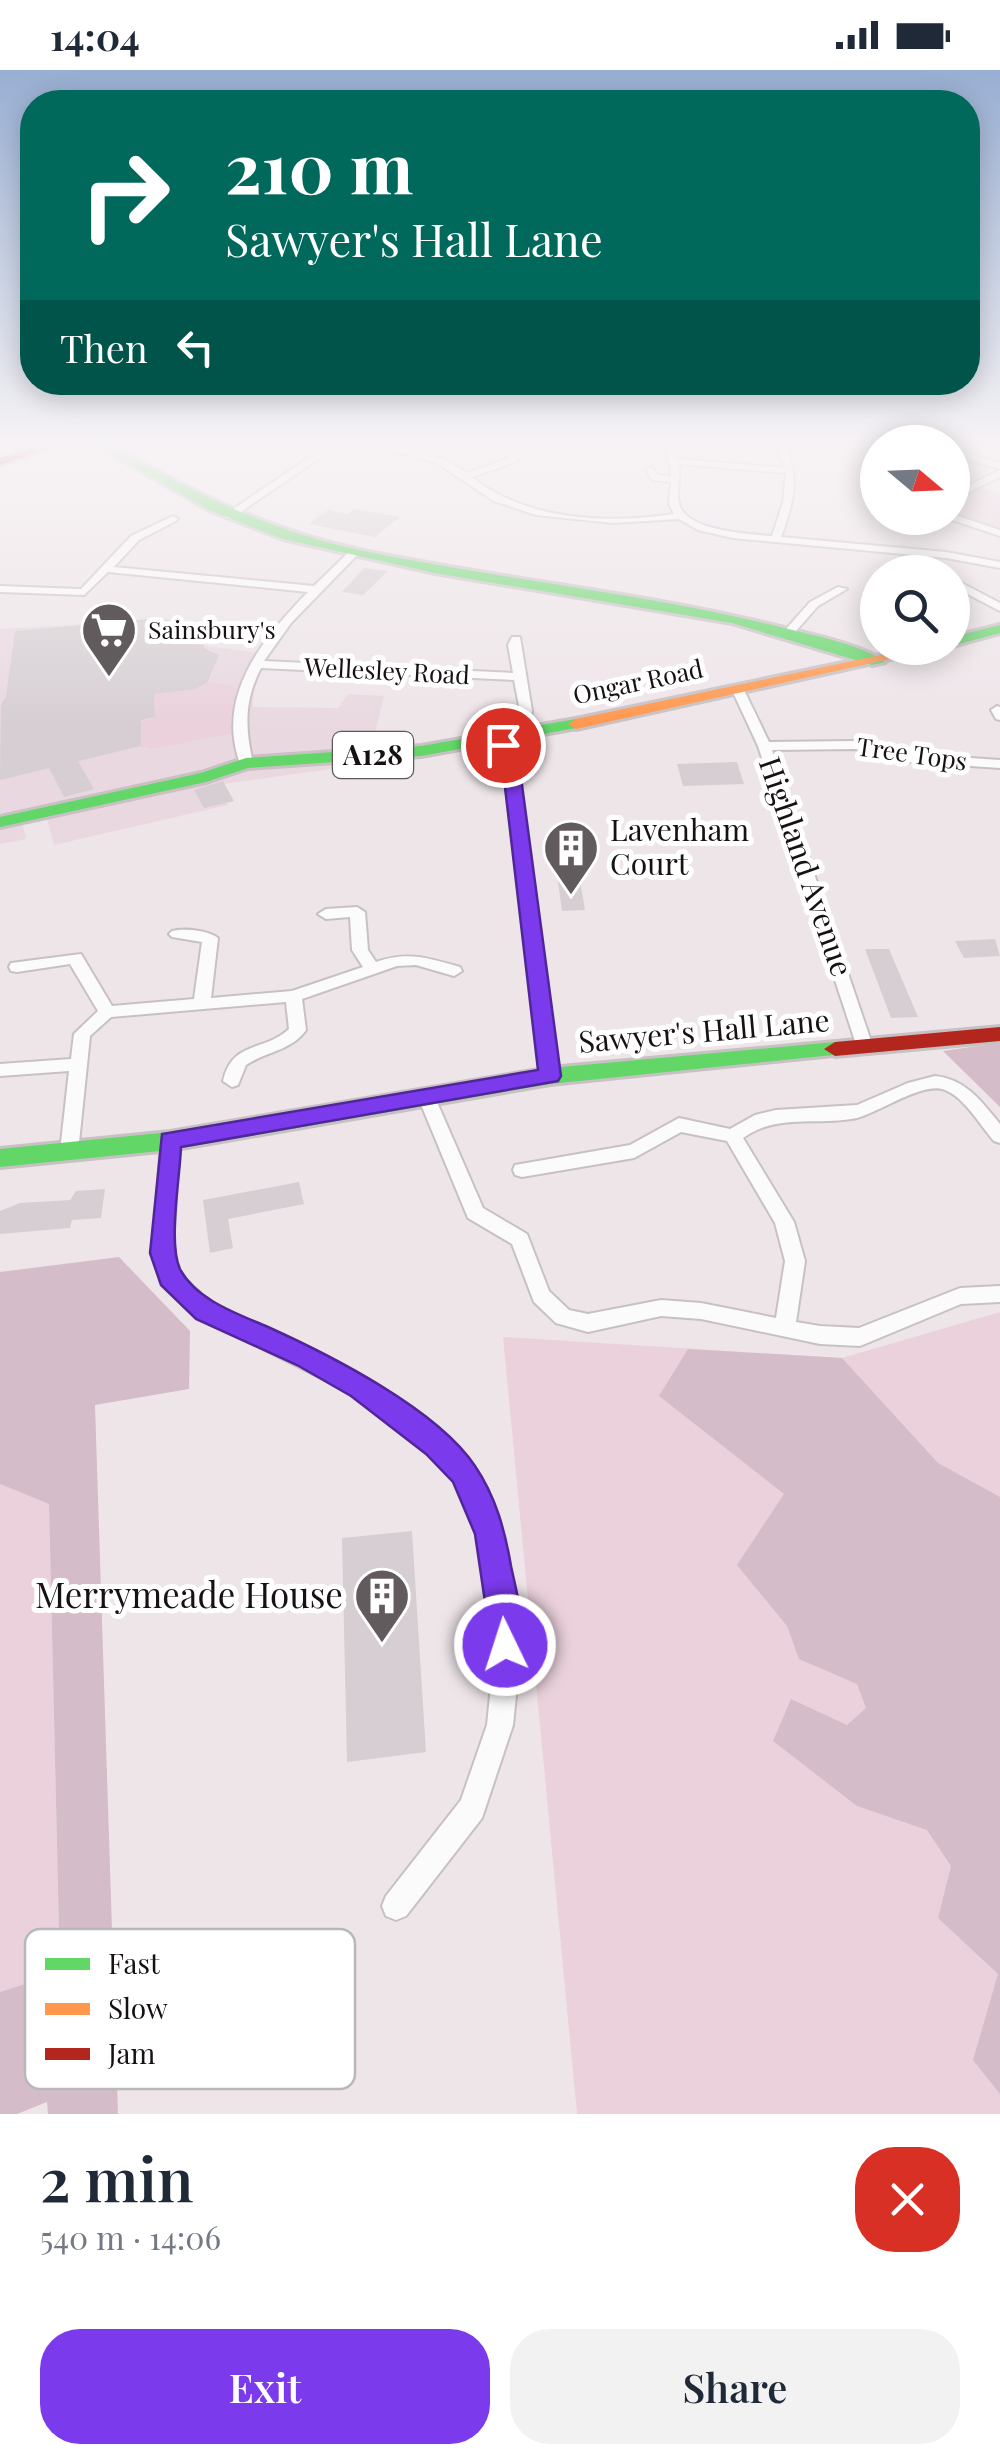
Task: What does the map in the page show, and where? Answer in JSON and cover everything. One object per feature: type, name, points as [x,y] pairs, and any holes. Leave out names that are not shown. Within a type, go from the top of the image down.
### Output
[{"type":"street","points":[[0,589],[78,594],[137,537]]},
{"type":"street","points":[[303,537],[354,552],[660,602],[791,630],[860,653]]},
{"type":"street","points":[[758,537],[946,555]]},
{"type":"street","points":[[246,763],[239,716],[254,664],[354,552]]},
{"type":"street","points":[[970,559],[1000,564]]},
{"type":"street","points":[[106,569],[318,590]]},
{"type":"street","points":[[791,630],[814,604],[842,589]]},
{"type":"street","points":[[970,591],[1000,608]]},
{"type":"street","points":[[970,637],[1000,628]]},
{"type":"street","points":[[516,639],[526,718],[524,735]]},
{"type":"street","name":"Wellesley Road","points":[[254,664],[520,676]]},
{"type":"street","name":"Ongar Road","points":[[0,822],[206,777],[246,763],[420,751],[500,740],[862,665]]},
{"type":"street","name":"Highland Avenue","points":[[738,690],[764,746],[865,1048]]},
{"type":"street","points":[[500,740],[511,770],[550,1076]]},
{"type":"street","name":"Tree Tops","points":[[764,746],[854,745],[911,758],[1000,764]]},
{"type":"street","points":[[326,914],[357,912],[360,950],[372,969]]},
{"type":"street","points":[[177,934],[210,938],[202,1004]]},
{"type":"street","points":[[17,967],[74,958],[107,1012]]},
{"type":"street","points":[[68,1152],[82,1034],[107,1012],[293,996],[396,961],[417,960],[454,971]]},
{"type":"street","points":[[232,1081],[239,1060],[250,1052],[282,1046],[293,1038],[298,1030],[293,996]]},
{"type":"street","name":"Sawyer's Hall Lane","points":[[0,1158],[170,1140],[550,1076],[1000,1034]]},
{"type":"street","points":[[0,1070],[77,1065]]},
{"type":"street","points":[[733,1136],[747,1123],[772,1116],[854,1112],[888,1102],[930,1080],[951,1084],[1000,1136]]},
{"type":"street","points":[[427,1097],[474,1213],[520,1239],[549,1308],[564,1317],[588,1323],[661,1308],[860,1337],[960,1296],[1000,1294]]},
{"type":"street","points":[[522,1170],[634,1151],[679,1125],[733,1136],[784,1222],[794,1261],[785,1329]]},
{"type":"street","points":[[170,1140],[162,1253],[170,1277],[206,1311],[307,1357],[361,1387],[436,1445],[463,1472],[490,1534],[504,1613],[505,1676],[500,1725],[472,1808],[396,1906]]},
{"type":"shaded area","points":[[180,619],[195,627],[200,645],[268,654],[254,689],[253,707],[338,708],[348,694],[384,696],[367,764],[223,784],[228,805],[54,845],[45,812],[21,818],[26,839],[0,844],[0,629]]},
{"type":"shaded area","points":[[208,682],[243,691],[239,732],[152,749],[141,746],[141,722],[155,717],[154,694],[202,687]]},
{"type":"shaded area","points":[[1000,1043],[1000,1107],[943,1051]]},
{"type":"shaded area","points":[[119,1257],[190,1331],[189,1389],[95,1405],[112,1929],[59,1929],[49,1504],[0,1484],[0,1272]]},
{"type":"shaded area","points":[[1000,1312],[1000,2114],[577,2114],[503,1337],[842,1358]]},
{"type":"shaded area","points":[[688,1349],[842,1358],[938,1463],[1000,1497],[1000,2094],[973,2060],[998,1974],[938,1918],[951,1866],[927,1830],[857,1806],[773,1741],[791,1699],[847,1725],[866,1708],[857,1684],[799,1659],[787,1626],[737,1565],[784,1494],[659,1396]]},
{"type":"shaded area","points":[[0,1484],[49,1504],[59,1929],[25,1929],[25,1984],[0,1992]]},
{"type":"shaded area","points":[[25,1984],[25,2089],[117,2089],[118,2114],[48,2114],[47,2102],[17,2114],[0,2114],[0,1992]]},
{"type":"building","points":[[364,568],[388,571],[363,595],[342,592]]},
{"type":"building","name":"Sainsbury's","points":[[159,618],[191,626],[194,645],[204,644],[204,648],[219,655],[207,683],[195,689],[154,694],[155,717],[141,720],[141,746],[78,761],[94,789],[64,797],[49,768],[0,780],[1,705],[6,696],[15,631]]},
{"type":"building","points":[[737,762],[744,784],[683,786],[677,764]]},
{"type":"building","points":[[223,781],[234,801],[204,808],[194,790]]},
{"type":"building","name":"Lavenham Court","points":[[557,875],[579,875],[585,910],[562,911]]},
{"type":"building","points":[[995,939],[1000,956],[964,958],[955,941]]},
{"type":"building","points":[[865,949],[889,949],[918,1017],[891,1018]]},
{"type":"building","points":[[299,1182],[304,1204],[228,1219],[233,1248],[210,1253],[203,1200]]},
{"type":"building","points":[[105,1189],[101,1218],[72,1220],[70,1228],[0,1234],[0,1211],[20,1203],[70,1200],[76,1191]]},
{"type":"building","name":"Merrymeade House","points":[[412,1531],[426,1752],[347,1762],[342,1538]]},
{"type":"traffic: fast","points":[[294,537],[435,569],[733,619],[860,656]]},
{"type":"traffic: fast","points":[[970,637],[1000,629]]},
{"type":"traffic: fast","points":[[0,822],[206,777],[246,763],[421,751],[576,724]]},
{"type":"traffic: fast","points":[[0,1158],[170,1141],[550,1076],[835,1049]]},
{"type":"traffic: slow","points":[[576,724],[860,664]]},
{"type":"traffic: jam","points":[[835,1049],[1000,1034]]},
{"type":"place","name":"Sainsbury's","points":[[109,679]]},
{"type":"place","name":"Lavenham Court","points":[[571,897]]},
{"type":"place","name":"Merrymeade House","points":[[382,1645]]},
{"type":"route","points":[[503,745],[511,770],[550,1076],[170,1140],[162,1253],[170,1277],[206,1311],[307,1357],[361,1387],[436,1445],[463,1472],[490,1534],[504,1613],[505,1645]]}]
